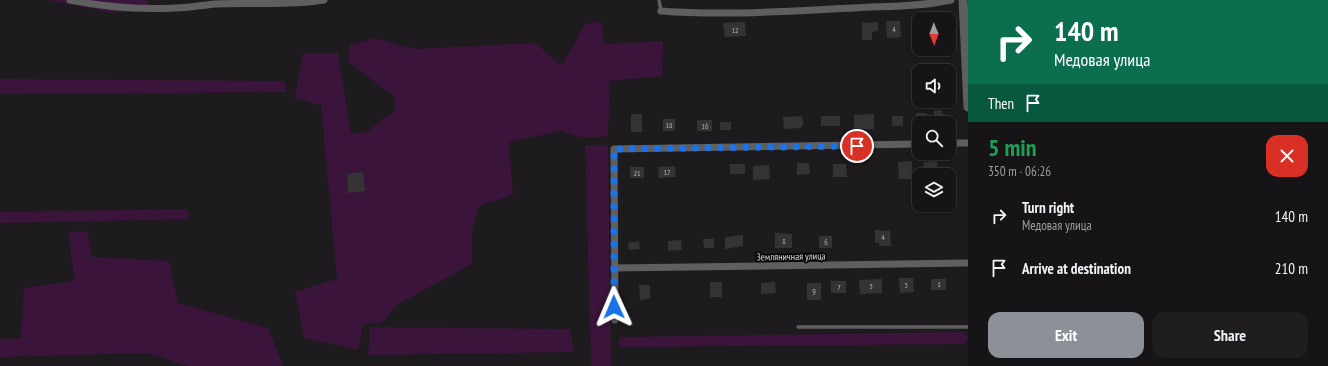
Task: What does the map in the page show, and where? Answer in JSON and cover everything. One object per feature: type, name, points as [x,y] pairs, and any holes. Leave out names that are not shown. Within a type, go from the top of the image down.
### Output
[{"type":"street","points":[[70,0],[103,7],[142,9],[176,8],[214,4],[304,3],[324,0]]},
{"type":"street","points":[[661,11],[691,13],[831,9],[921,4],[951,0]]},
{"type":"street","points":[[963,0],[968,107]]},
{"type":"street","points":[[956,143],[968,143]]},
{"type":"street","points":[[615,320],[614,149],[912,144]]},
{"type":"street","name":"Земляничная улица","points":[[614,268],[968,263]]},
{"type":"lane","points":[[659,0],[661,11]]},
{"type":"lane","points":[[798,327],[968,327]]},
{"type":"shaded area","points":[[48,0],[148,1],[147,12],[109,12]]},
{"type":"shaded area","points":[[601,21],[604,44],[663,41],[662,76],[610,81],[608,136],[584,138],[561,131],[509,142],[513,195],[479,206],[472,230],[472,264],[398,304],[382,322],[363,325],[358,350],[304,338],[295,292],[337,279],[321,105],[295,98],[303,53],[338,53],[351,134],[367,132],[396,109],[393,96],[348,61],[350,45],[375,38],[415,49],[535,43],[562,66],[585,24]]},
{"type":"shaded area","points":[[0,79],[285,81],[286,92],[0,94]]},
{"type":"shaded area","points":[[585,145],[608,145],[611,366],[591,366]]},
{"type":"shaded area","points":[[188,209],[189,219],[0,223],[0,212]]},
{"type":"shaded area","points":[[87,231],[92,257],[169,261],[178,303],[268,328],[283,366],[188,366],[147,353],[0,357],[0,339],[21,338],[24,288],[74,281],[69,232]]},
{"type":"shaded area","points":[[370,327],[570,329],[574,352],[368,355]]},
{"type":"shaded area","points":[[963,332],[968,336],[965,344],[618,347],[620,337]]},
{"type":"building","points":[[886,21],[900,21],[901,37],[887,38]]},
{"type":"building","points":[[745,22],[746,36],[725,37],[723,23]]},
{"type":"building","points":[[878,22],[878,31],[872,32],[872,40],[862,40],[862,23]]},
{"type":"building","points":[[934,110],[942,110],[942,114],[945,114],[945,116],[934,116]]},
{"type":"building","points":[[916,113],[927,113],[927,116],[916,116]]},
{"type":"building","points":[[631,114],[642,114],[642,132],[631,132]]},
{"type":"building","points":[[874,114],[874,129],[854,130],[854,115]]},
{"type":"building","points":[[801,116],[804,123],[801,128],[784,129],[783,117]]},
{"type":"building","points":[[821,116],[840,116],[840,126],[821,126]]},
{"type":"building","points":[[892,116],[903,116],[903,126],[892,126]]},
{"type":"building","points":[[663,119],[675,119],[675,131],[663,131]]},
{"type":"building","points":[[697,120],[712,120],[712,131],[697,131]]},
{"type":"building","points":[[720,122],[731,122],[731,130],[720,130]]},
{"type":"building","points":[[912,161],[912,179],[899,179],[898,162]]},
{"type":"building","points":[[937,161],[938,168],[924,168],[923,162]]},
{"type":"building","points":[[797,163],[809,163],[810,174],[797,175]]},
{"type":"building","points":[[730,164],[745,164],[745,174],[730,174]]},
{"type":"building","points":[[833,164],[846,164],[847,177],[833,177]]},
{"type":"building","points":[[769,165],[770,179],[753,180],[753,166]]},
{"type":"building","points":[[675,166],[676,177],[659,178],[658,167]]},
{"type":"building","points":[[630,167],[644,167],[644,178],[630,178]]},
{"type":"building","points":[[363,172],[365,191],[348,193],[347,174]]},
{"type":"building","points":[[875,230],[890,231],[891,246],[879,246],[879,243],[875,243]]},
{"type":"building","points":[[775,233],[792,234],[792,248],[775,248]]},
{"type":"building","points":[[743,235],[743,246],[725,249],[725,237]]},
{"type":"building","points":[[819,236],[832,236],[832,248],[819,248]]},
{"type":"building","points":[[703,239],[714,239],[714,248],[704,248]]},
{"type":"building","points":[[681,240],[682,250],[668,251],[668,241]]},
{"type":"building","points":[[639,241],[640,249],[629,250],[628,243]]},
{"type":"building","points":[[899,278],[913,278],[914,292],[900,293]]},
{"type":"building","points":[[882,279],[882,293],[860,294],[859,280]]},
{"type":"building","points":[[931,279],[946,279],[946,290],[931,290]]},
{"type":"building","points":[[831,281],[846,281],[846,293],[831,293]]},
{"type":"building","points":[[710,282],[722,282],[722,297],[710,297]]},
{"type":"building","points":[[775,282],[776,293],[761,294],[761,283]]},
{"type":"building","points":[[807,283],[821,283],[821,300],[807,300]]},
{"type":"building","points":[[639,285],[650,285],[650,299],[640,300]]},
{"type":"route","points":[[614,307],[614,149],[857,146]]}]
